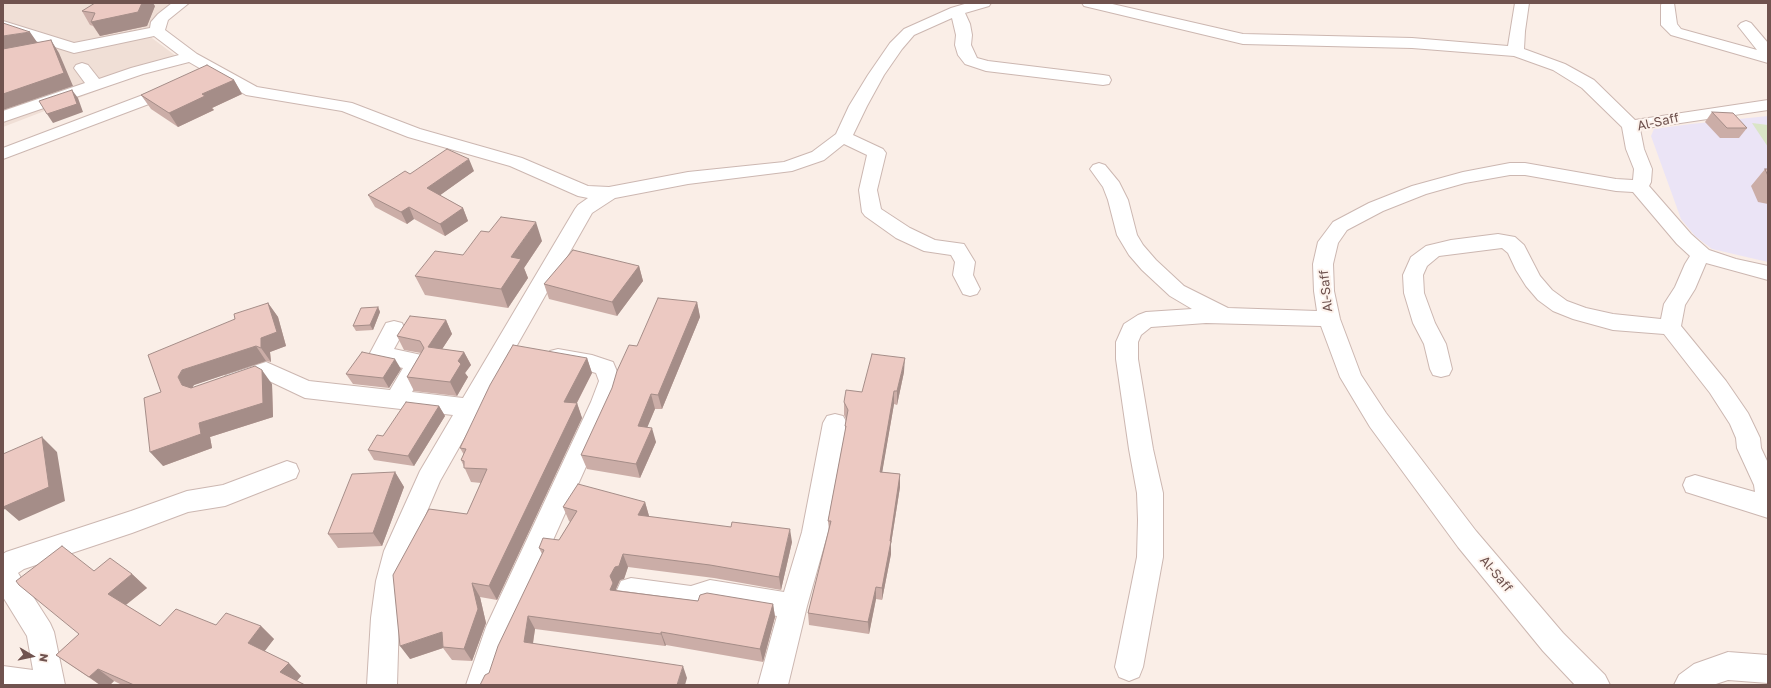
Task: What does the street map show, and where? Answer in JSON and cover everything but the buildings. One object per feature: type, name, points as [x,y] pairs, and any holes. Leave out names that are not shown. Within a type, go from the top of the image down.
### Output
[{"type":"street","points":[[156,31],[159,22],[164,16],[182,3]]},
{"type":"street","points":[[3,26],[74,48],[156,31],[191,57],[252,91],[346,107],[414,133],[516,162],[585,201],[609,193],[688,178],[786,167],[818,156],[842,137],[876,75],[896,46],[909,32],[956,11],[984,3]]},
{"type":"street","points":[[1089,3],[1243,39],[1412,44],[1493,48],[1516,51],[1559,67],[1588,84],[1631,126]]},
{"type":"street","points":[[1516,51],[1517,31],[1522,3]]},
{"type":"street","points":[[1668,5],[1669,25],[1676,32],[1768,58]]},
{"type":"street","points":[[956,11],[963,30],[963,45],[966,55],[971,61],[997,67],[1103,80]]},
{"type":"street","points":[[1746,26],[1757,38],[1768,54]]},
{"type":"street","points":[[34,51],[65,46]]},
{"type":"street","points":[[3,117],[137,71],[191,57]]},
{"type":"street","points":[[82,68],[96,86]]},
{"type":"street","points":[[3,154],[216,71]]},
{"type":"street","points":[[132,83],[144,100]]},
{"type":"street","name":"Al-Saff","points":[[1595,685],[1553,642],[1467,539],[1378,420],[1351,377],[1329,319],[1324,291],[1323,264],[1328,242],[1340,226],[1376,207],[1419,190],[1463,178],[1510,169],[1525,169],[1616,185],[1638,186],[1642,182],[1643,169],[1635,149],[1631,126],[1649,122],[1768,105]]},
{"type":"street","points":[[842,137],[877,153],[868,190],[872,212],[903,233],[932,246],[957,249],[965,262],[963,275],[970,289]]},
{"type":"street","points":[[1099,169],[1112,186],[1115,193],[1126,235],[1149,266],[1177,290],[1208,308],[1225,315]]},
{"type":"street","points":[[1638,186],[1684,239],[1702,255],[1733,265],[1768,273]]},
{"type":"street","points":[[382,685],[385,618],[389,581],[396,551],[429,478],[470,408],[521,351],[585,201]]},
{"type":"street","points":[[1441,369],[1435,344],[1424,323],[1414,293],[1412,275],[1418,262],[1432,251],[1498,241],[1508,242],[1517,250],[1533,281],[1545,295],[1560,306],[1581,314],[1613,322],[1670,327],[1718,388],[1740,420],[1748,438],[1749,448],[1766,485],[1768,497]]},
{"type":"street","points":[[1670,327],[1675,304],[1685,289],[1695,264],[1702,255]]},
{"type":"street","points":[[1129,667],[1150,557],[1150,493],[1141,449],[1127,359],[1127,342],[1132,330],[1146,320],[1206,315],[1329,319]]},
{"type":"street","points":[[394,329],[380,355],[418,362],[396,399]]},
{"type":"street","points":[[481,685],[500,627],[603,402],[610,381],[605,368],[592,363],[521,351]]},
{"type":"street","points":[[216,387],[266,370],[305,389],[470,408]]},
{"type":"street","points":[[773,685],[793,606],[815,532],[834,423]]},
{"type":"street","points":[[3,570],[15,560],[132,522],[187,502],[225,495],[287,471]]},
{"type":"street","points":[[1695,485],[1768,507]]},
{"type":"street","points":[[3,573],[40,632],[50,685]]},
{"type":"street","points":[[631,590],[691,598],[710,592],[793,606]]},
{"type":"street","points":[[1689,685],[1704,674],[1728,666],[1768,669]]},
{"type":"street","points":[[3,680],[38,685]]},
{"type":"shaded area","points":[[3,3],[177,3],[153,25],[152,38],[180,59],[3,127]]},
{"type":"shaded area","points":[[1768,116],[1768,262],[1712,249],[1695,236],[1681,219],[1651,136],[1654,129]]},
{"type":"green space","points":[[1752,123],[1768,125],[1768,147]]}]
